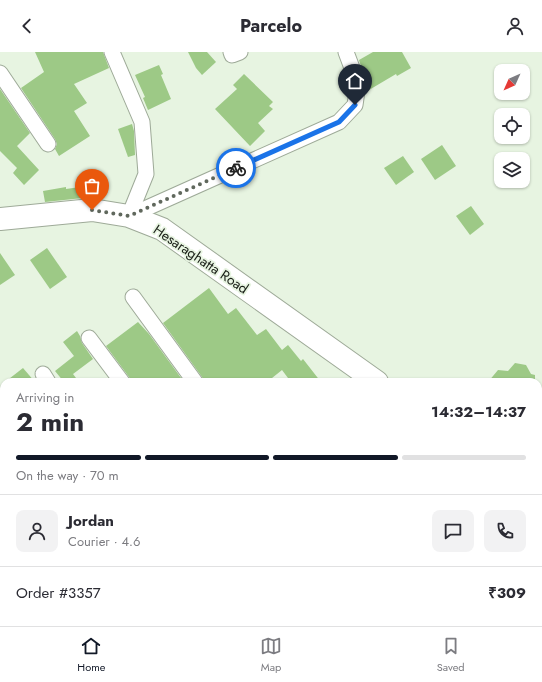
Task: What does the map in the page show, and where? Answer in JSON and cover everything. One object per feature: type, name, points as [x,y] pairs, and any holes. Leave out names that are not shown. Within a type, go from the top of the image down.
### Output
[{"type":"main road","name":"Hesaraghatta Road","points":[[0,219],[92,210],[129,216],[162,230],[371,378]]},
{"type":"street","points":[[112,52],[142,122],[146,174],[129,216]]},
{"type":"street","points":[[231,52],[232,55],[240,52]]},
{"type":"street","points":[[129,216],[339,122],[355,105],[358,84],[346,52]]},
{"type":"street","points":[[0,73],[48,144]]},
{"type":"street","points":[[133,297],[192,378]]},
{"type":"street","points":[[89,338],[119,378]]},
{"type":"building","points":[[35,52],[103,52],[109,68],[74,84],[87,103],[74,111],[90,136],[59,156],[55,149],[57,144],[55,139],[21,88],[44,72]]},
{"type":"building","points":[[188,52],[207,52],[216,62],[202,75],[196,68]]},
{"type":"building","points":[[373,52],[402,52],[411,68],[397,76],[396,74],[369,90],[359,60]]},
{"type":"building","points":[[159,65],[163,74],[161,75],[171,99],[148,110],[143,98],[145,97],[135,75]]},
{"type":"building","points":[[244,74],[273,102],[269,106],[273,109],[258,123],[265,131],[250,146],[215,109],[237,89],[233,85]]},
{"type":"building","points":[[0,89],[30,133],[17,146],[39,170],[24,185],[13,173],[17,168],[0,151]]},
{"type":"building","points":[[132,124],[134,131],[135,155],[128,157],[118,129]]},
{"type":"building","points":[[442,145],[456,166],[435,180],[421,159]]},
{"type":"building","points":[[403,156],[414,172],[396,185],[384,168]]},
{"type":"building","points":[[66,187],[66,189],[80,187],[83,198],[45,202],[43,191]]},
{"type":"building","points":[[471,206],[484,224],[470,235],[456,216]]},
{"type":"building","points":[[47,248],[67,277],[50,289],[30,260]]},
{"type":"building","points":[[0,253],[15,275],[0,285]]},
{"type":"building","points":[[209,288],[228,314],[236,308],[257,335],[266,329],[282,350],[288,345],[301,361],[303,359],[318,378],[288,378],[282,370],[272,378],[202,378],[163,323]]},
{"type":"building","points":[[138,322],[149,334],[181,378],[129,378],[106,346]]},
{"type":"building","points":[[77,331],[82,343],[93,359],[73,374],[76,378],[61,378],[55,371],[74,356],[63,342]]},
{"type":"building","points":[[515,363],[526,365],[531,374],[535,375],[535,378],[491,378],[498,370],[508,371]]},
{"type":"building","points":[[23,368],[32,378],[10,378]]},
{"type":"way so far","points":[[92,210],[129,216],[236,168]]},
{"type":"route","points":[[236,168],[339,122],[355,105]]}]
